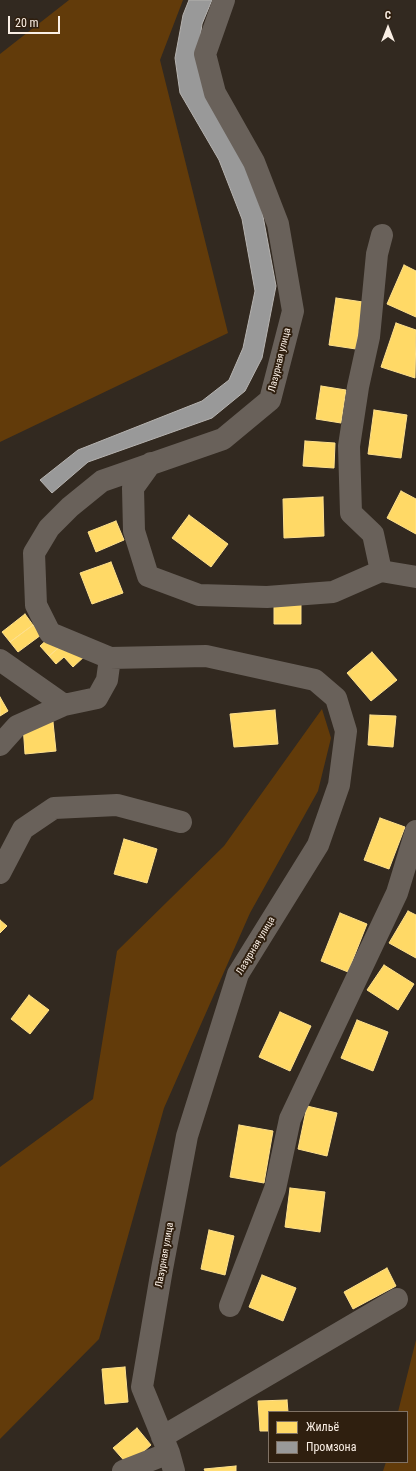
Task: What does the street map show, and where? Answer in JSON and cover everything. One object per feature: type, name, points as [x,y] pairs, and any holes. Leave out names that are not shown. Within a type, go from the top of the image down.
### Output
[{"type":"street","name":"Лазурная улица","points":[[168,1454],[142,1388],[162,1269],[187,1136],[238,974],[318,845],[339,785],[346,731],[336,698],[315,680],[206,656],[110,658],[50,633],[36,606],[34,554],[49,528],[70,507],[102,481],[223,439],[270,400],[293,310],[278,224],[254,162],[215,93],[205,54],[224,0]]},
{"type":"street","points":[[381,571],[373,534],[351,513],[349,446],[358,387],[369,337],[377,254],[382,235]]},
{"type":"street","points":[[151,463],[133,488],[134,531],[148,576],[199,595],[267,597],[333,592],[381,571],[416,577]]},
{"type":"street","points":[[0,745],[17,726],[64,705],[97,698],[107,680],[110,658]]},
{"type":"street","points":[[0,660],[64,705]]},
{"type":"street","points":[[0,872],[23,829],[54,808],[117,805],[181,822]]},
{"type":"street","points":[[230,1306],[275,1189],[290,1119],[396,893],[416,830]]},
{"type":"street","points":[[123,1471],[168,1454],[397,1299]]},
{"type":"shaded area","points":[[69,0],[183,0],[160,60],[228,333],[0,442],[0,54]]},
{"type":"shaded area","points":[[322,709],[331,738],[318,791],[250,913],[164,1108],[99,1339],[0,1439],[0,1167],[93,1099],[117,951],[224,846]]},
{"type":"shaded area","points":[[416,1340],[416,1471],[383,1471],[386,1463],[408,1463],[408,1411],[398,1411]]},
{"type":"building: Жильё","points":[[404,265],[416,271],[416,317],[387,304]]},
{"type":"building: Жильё","points":[[336,298],[363,302],[356,349],[329,345]]},
{"type":"building: Жильё","points":[[396,323],[416,330],[415,378],[381,367]]},
{"type":"building: Жильё","points":[[321,386],[346,390],[341,423],[316,419]]},
{"type":"building: Жильё","points":[[374,410],[407,415],[401,458],[368,454]]},
{"type":"building: Жильё","points":[[305,441],[335,443],[334,468],[303,466]]},
{"type":"building: Жильё","points":[[401,491],[416,499],[416,534],[387,518]]},
{"type":"building: Жильё","points":[[323,497],[324,536],[284,538],[283,499]]},
{"type":"building: Жильё","points":[[189,515],[228,544],[211,567],[172,538]]},
{"type":"building: Жильё","points":[[116,521],[124,540],[96,552],[88,532]]},
{"type":"building: Жильё","points":[[111,562],[123,593],[92,604],[80,573]]},
{"type":"building: Жильё","points":[[274,599],[301,599],[301,624],[274,624]]},
{"type":"building: Жильё","points":[[25,614],[33,625],[10,642],[2,632]]},
{"type":"building: Жильё","points":[[33,625],[41,635],[18,652],[10,642]]},
{"type":"building: Жильё","points":[[61,627],[70,638],[49,656],[40,646]]},
{"type":"building: Жильё","points":[[70,638],[86,655],[73,667],[64,657],[56,664],[49,656]]},
{"type":"building: Жильё","points":[[372,652],[397,680],[371,701],[347,673]]},
{"type":"building: Жильё","points":[[0,697],[8,711],[0,716]]},
{"type":"building: Жильё","points":[[275,710],[278,744],[234,747],[230,714]]},
{"type":"building: Жильё","points":[[370,715],[396,716],[393,747],[368,745]]},
{"type":"building: Жильё","points":[[53,722],[56,751],[25,754],[23,725]]},
{"type":"building: Жильё","points":[[380,818],[405,827],[389,869],[364,860]]},
{"type":"building: Жильё","points":[[124,839],[157,849],[147,883],[114,874]]},
{"type":"building: Жильё","points":[[408,911],[416,915],[416,958],[389,943]]},
{"type":"building: Жильё","points":[[340,913],[367,924],[348,972],[321,961]]},
{"type":"building: Жильё","points":[[0,920],[7,926],[0,933]]},
{"type":"building: Жильё","points":[[384,965],[414,984],[398,1010],[367,990]]},
{"type":"building: Жильё","points":[[29,995],[49,1010],[30,1034],[11,1019]]},
{"type":"building: Жильё","points":[[280,1012],[311,1026],[290,1071],[259,1057]]},
{"type":"building: Жильё","points":[[357,1020],[388,1032],[373,1071],[341,1058]]},
{"type":"building: Жильё","points":[[307,1106],[337,1113],[327,1156],[298,1149]]},
{"type":"building: Жильё","points":[[239,1125],[273,1131],[264,1183],[230,1177]]},
{"type":"building: Жильё","points":[[290,1188],[325,1192],[320,1232],[285,1227]]},
{"type":"building: Жильё","points":[[209,1230],[234,1236],[225,1275],[201,1269]]},
{"type":"building: Жильё","points":[[387,1268],[396,1286],[353,1309],[344,1292]]},
{"type":"building: Жильё","points":[[262,1275],[296,1288],[283,1321],[249,1307]]},
{"type":"building: Жильё","points":[[125,1367],[128,1402],[105,1404],[102,1369]]},
{"type":"building: Жильё","points":[[287,1400],[288,1411],[268,1411],[268,1431],[260,1431],[258,1401]]},
{"type":"building: Жильё","points":[[137,1428],[151,1445],[128,1465],[113,1448]]},
{"type":"building: Жильё","points":[[236,1466],[236,1471],[205,1471],[204,1469]]},
{"type":"building: Промзона","points":[[189,0],[212,0],[202,24],[197,60],[239,150],[262,211],[276,286],[262,358],[245,391],[212,418],[88,462],[52,493],[40,480],[78,450],[202,401],[229,380],[243,348],[255,291],[242,219],[219,160],[180,93],[175,58],[183,15]]}]
